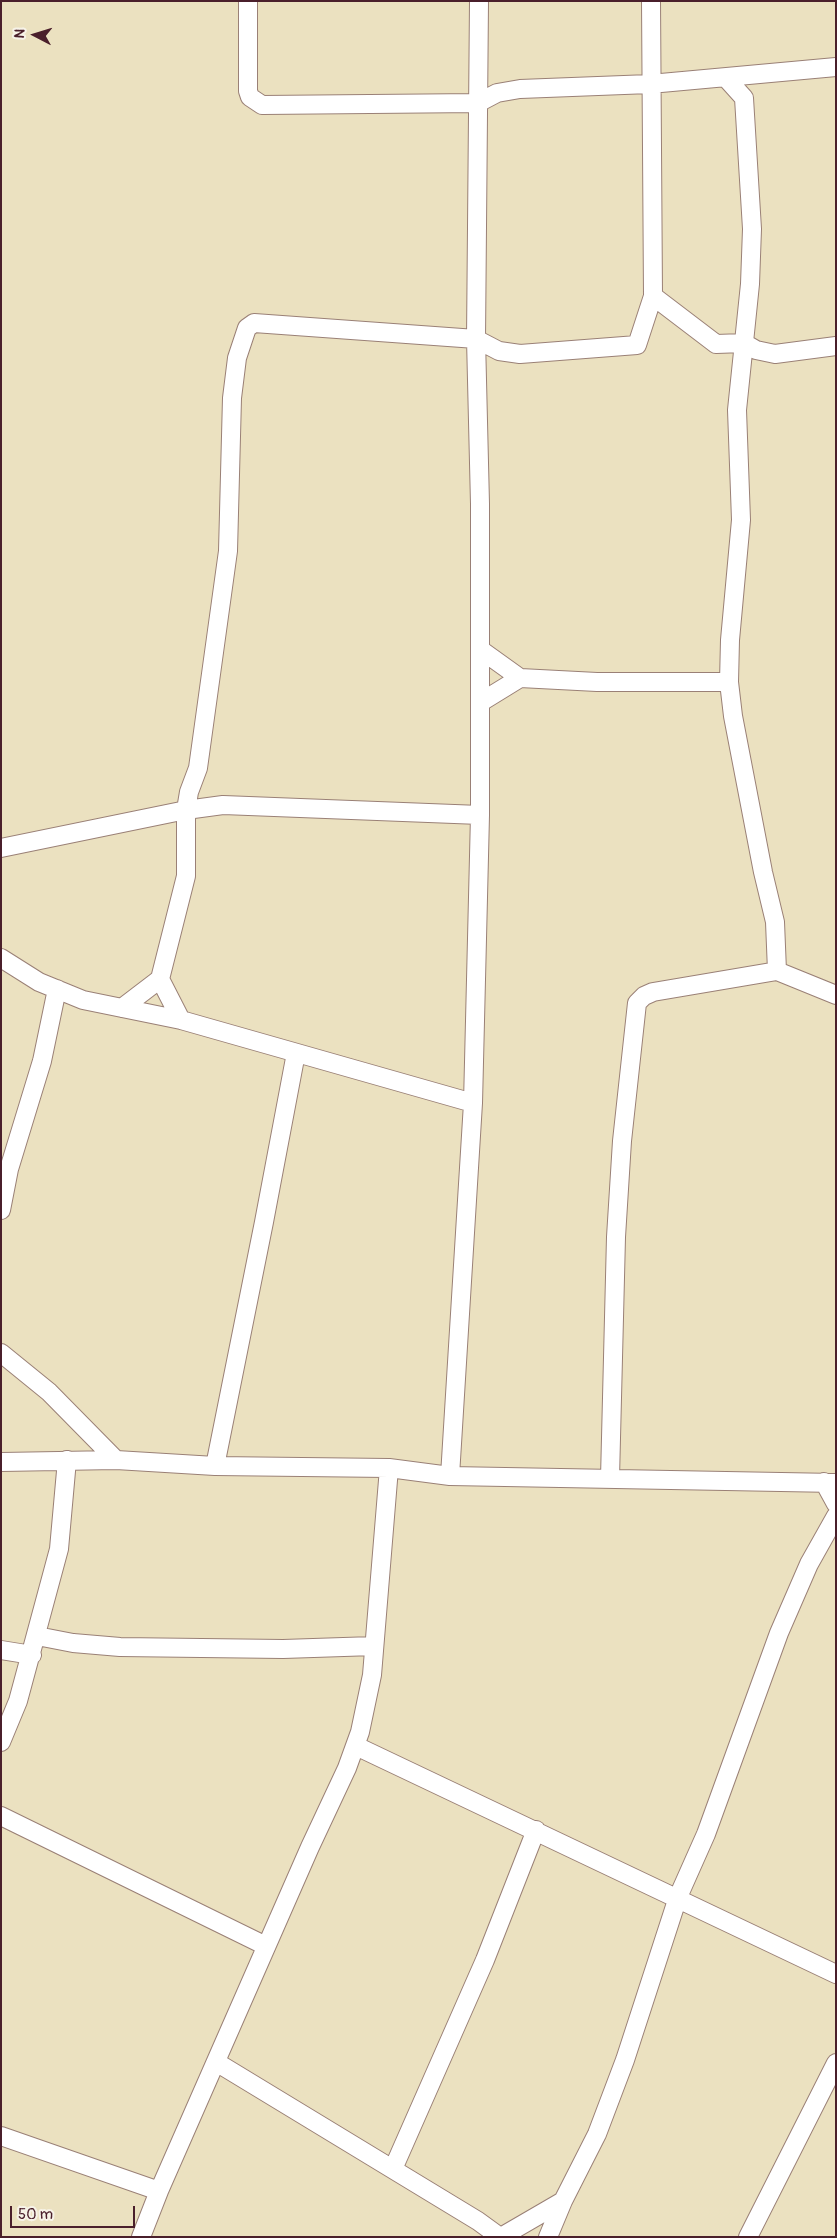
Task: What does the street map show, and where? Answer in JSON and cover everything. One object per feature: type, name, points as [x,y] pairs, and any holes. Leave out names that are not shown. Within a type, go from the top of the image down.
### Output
[{"type":"street","points":[[248,1],[248,91],[250,97],[262,106],[478,103],[498,93],[520,89],[650,84],[836,67]]},
{"type":"street","points":[[450,1476],[473,1103],[480,815],[481,650],[476,339],[479,1]]},
{"type":"street","points":[[122,1008],[160,979],[186,876],[186,810],[189,792],[198,768],[227,561],[232,398],[242,336],[247,328],[254,323],[476,339],[499,351],[520,354],[637,346],[653,296],[650,84],[651,1]]},
{"type":"street","points":[[753,75],[744,98],[752,229],[750,284],[736,433],[741,520],[730,640],[729,682],[732,716],[775,922],[777,971]]},
{"type":"street","points":[[726,78],[744,98]]},
{"type":"street","points":[[653,296],[716,344],[744,343],[756,350],[775,354],[836,346]]},
{"type":"street","points":[[481,650],[520,678],[597,682],[729,682]]},
{"type":"street","points":[[481,702],[520,678]]},
{"type":"street","points":[[1,848],[186,810],[223,805],[480,815]]},
{"type":"street","points":[[1,958],[38,982],[83,1000],[181,1020],[473,1103]]},
{"type":"street","points":[[610,1478],[616,1237],[622,1141],[637,1003],[644,996],[653,992],[777,971],[836,995]]},
{"type":"street","points":[[160,979],[181,1020]]},
{"type":"street","points":[[1,1210],[9,1169],[42,1061],[56,989]]},
{"type":"street","points":[[215,1466],[296,1053]]},
{"type":"street","points":[[1,1353],[48,1392],[116,1460]]},
{"type":"street","points":[[1,1742],[18,1701],[32,1655],[59,1549],[67,1460]]},
{"type":"street","points":[[1,1462],[116,1460],[215,1466],[389,1468],[450,1476],[830,1482],[836,1504]]},
{"type":"street","points":[[141,2237],[159,2191],[266,1946],[356,1746],[372,1675],[389,1468]]},
{"type":"street","points":[[548,2237],[563,2201],[597,2134],[625,2060],[678,1897],[706,1834],[779,1633],[809,1564],[836,1516]]},
{"type":"street","points":[[37,1636],[73,1643],[120,1647],[283,1649],[374,1646]]},
{"type":"street","points":[[1,1650],[32,1655]]},
{"type":"street","points":[[356,1746],[678,1897],[836,1974]]},
{"type":"street","points":[[1,1816],[266,1946]]},
{"type":"street","points":[[393,2169],[486,1960],[536,1830]]},
{"type":"street","points":[[216,2062],[478,2221],[500,2237],[563,2201]]},
{"type":"street","points":[[748,2237],[836,2063]]},
{"type":"street","points":[[1,2136],[159,2191]]}]
